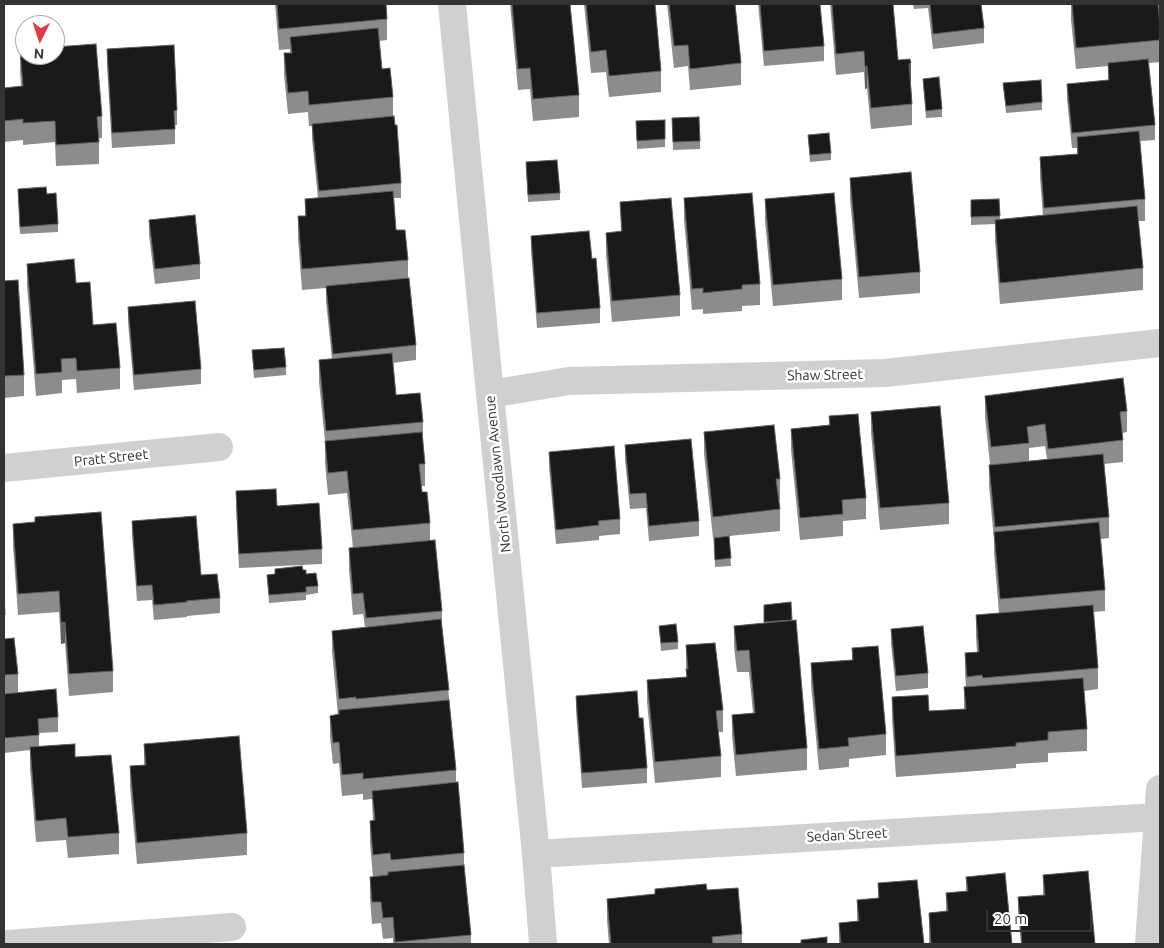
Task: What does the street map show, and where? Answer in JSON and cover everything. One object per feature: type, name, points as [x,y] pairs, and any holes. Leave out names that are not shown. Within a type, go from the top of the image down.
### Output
[{"type":"street","name":"North Woodlawn Avenue","points":[[452,4],[536,854],[543,944]]},
{"type":"street","name":"Shaw Street","points":[[490,394],[569,381],[885,374],[1160,343]]},
{"type":"street","name":"Pratt Street","points":[[4,468],[219,447]]},
{"type":"street","points":[[1149,944],[1160,789]]},
{"type":"street","name":"Sedan Street","points":[[536,854],[1158,817]]},
{"type":"street","points":[[8,944],[232,927]]},
{"type":"building","points":[[277,4],[386,4],[387,19],[279,29]]},
{"type":"building","points":[[512,4],[570,4],[579,95],[533,99],[530,68],[518,69]]},
{"type":"building","points":[[586,4],[655,4],[661,71],[609,76],[606,50],[591,52]]},
{"type":"building","points":[[669,4],[735,4],[741,63],[690,69],[688,45],[674,46]]},
{"type":"building","points":[[760,4],[820,4],[824,46],[764,51]]},
{"type":"building","points":[[832,4],[893,4],[898,60],[910,59],[911,63],[909,64],[912,104],[871,108],[864,51],[836,54]]},
{"type":"building","points":[[930,4],[981,4],[984,28],[933,34]]},
{"type":"building","points":[[1072,4],[1158,4],[1160,40],[1076,48]]},
{"type":"building","points":[[378,28],[382,69],[390,68],[393,97],[309,105],[308,91],[288,93],[284,53],[292,53],[290,37]]},
{"type":"building","points":[[96,44],[102,116],[97,117],[99,142],[56,145],[55,121],[23,123],[23,119],[4,121],[4,88],[23,86],[21,65],[65,65],[65,46]]},
{"type":"building","points":[[174,45],[177,110],[174,111],[175,129],[112,133],[107,49]]},
{"type":"building","points":[[1148,59],[1155,125],[1072,133],[1067,84],[1109,80],[1108,63]]},
{"type":"building","points":[[939,77],[942,109],[926,111],[923,79]]},
{"type":"building","points":[[1041,80],[1042,102],[1006,106],[1003,83]]},
{"type":"building","points":[[394,116],[395,125],[397,125],[401,183],[319,191],[312,124]]},
{"type":"building","points":[[699,117],[700,141],[673,142],[672,118]]},
{"type":"building","points":[[665,120],[665,139],[637,141],[636,121]]},
{"type":"building","points":[[1139,131],[1145,199],[1044,208],[1040,157],[1078,154],[1077,137]]},
{"type":"building","points":[[829,133],[831,153],[810,155],[808,135]]},
{"type":"building","points":[[557,160],[560,193],[528,195],[526,162]]},
{"type":"building","points":[[911,172],[920,272],[859,277],[850,178]]},
{"type":"building","points":[[46,187],[47,194],[56,193],[58,224],[20,227],[18,189]]},
{"type":"building","points":[[393,191],[396,230],[405,230],[408,260],[302,269],[298,216],[306,216],[305,199]]},
{"type":"building","points":[[752,193],[760,284],[742,285],[742,289],[703,293],[703,288],[692,289],[684,198]]},
{"type":"building","points":[[834,193],[842,279],[773,285],[765,199]]},
{"type":"building","points":[[671,198],[680,295],[612,301],[606,233],[622,231],[620,202]]},
{"type":"building","points":[[999,199],[1000,216],[971,217],[971,200]]},
{"type":"building","points":[[1137,206],[1143,268],[1000,283],[995,220]]},
{"type":"building","points":[[195,215],[200,264],[155,269],[149,220]]},
{"type":"building","points":[[589,231],[592,259],[596,258],[600,308],[537,313],[531,236]]},
{"type":"building","points":[[74,259],[76,283],[90,282],[93,325],[116,323],[120,368],[77,371],[76,358],[61,359],[62,372],[36,374],[27,264]]},
{"type":"building","points":[[409,278],[416,345],[333,354],[326,286]]},
{"type":"building","points":[[18,280],[24,375],[4,376],[4,281]]},
{"type":"building","points":[[195,301],[201,369],[134,375],[128,307]]},
{"type":"building","points":[[284,348],[286,367],[254,370],[252,350]]},
{"type":"building","points":[[392,353],[396,395],[420,393],[423,422],[326,431],[319,360]]},
{"type":"building","points":[[1123,378],[1127,411],[1120,412],[1123,440],[1048,449],[1045,424],[1027,427],[1029,443],[991,447],[985,396]]},
{"type":"building","points":[[940,406],[949,503],[880,508],[871,412]]},
{"type":"building","points":[[858,414],[866,498],[842,500],[843,514],[800,518],[791,429],[830,425],[829,416]]},
{"type":"building","points":[[774,425],[780,479],[776,479],[780,509],[713,517],[704,432]]},
{"type":"building","points":[[422,432],[425,464],[419,464],[422,492],[427,492],[430,523],[353,530],[347,471],[328,473],[325,441]]},
{"type":"building","points":[[691,439],[699,521],[649,526],[646,493],[630,494],[625,445]]},
{"type":"building","points":[[614,446],[620,519],[598,521],[599,525],[556,530],[549,452]]},
{"type":"building","points":[[1103,454],[1109,517],[995,527],[989,465]]},
{"type":"building","points":[[276,489],[277,506],[319,503],[322,549],[239,554],[236,491]]},
{"type":"building","points":[[101,512],[113,671],[69,674],[65,622],[61,623],[59,591],[18,594],[13,524],[35,522],[35,517]]},
{"type":"building","points":[[196,516],[201,575],[217,574],[220,598],[154,605],[152,585],[137,586],[132,521]]},
{"type":"building","points":[[1099,522],[1105,590],[1000,599],[994,532]]},
{"type":"building","points":[[729,536],[731,558],[715,560],[714,538]]},
{"type":"building","points":[[435,540],[442,611],[366,618],[363,593],[353,594],[349,548]]},
{"type":"building","points":[[302,566],[303,570],[306,570],[306,574],[316,573],[318,586],[306,587],[306,592],[269,595],[267,575],[275,574],[275,569]]},
{"type":"building","points":[[791,602],[792,620],[764,622],[764,605]]},
{"type":"building","points":[[1093,605],[1098,668],[983,678],[982,675],[967,677],[965,653],[979,652],[976,615]]},
{"type":"building","points":[[441,619],[449,690],[339,699],[332,631]]},
{"type":"building","points":[[796,620],[807,748],[736,755],[732,715],[755,713],[749,650],[737,651],[734,626]]},
{"type":"building","points":[[676,624],[678,642],[661,643],[659,626]]},
{"type":"building","points":[[923,626],[928,673],[896,676],[891,629]]},
{"type":"building","points":[[14,638],[18,674],[4,675],[4,639]]},
{"type":"building","points":[[715,643],[723,710],[716,711],[721,756],[655,762],[647,680],[687,677],[686,645]]},
{"type":"building","points":[[878,646],[886,734],[848,738],[849,746],[819,749],[811,663],[853,660],[852,648]]},
{"type":"building","points":[[1083,678],[1087,729],[1048,732],[1048,740],[1016,743],[1016,746],[896,756],[892,697],[928,695],[929,711],[966,709],[964,687]]},
{"type":"building","points":[[56,689],[58,717],[38,719],[39,735],[4,738],[4,694]]},
{"type":"building","points":[[637,691],[639,718],[643,718],[647,768],[582,773],[576,696]]},
{"type":"building","points":[[449,700],[456,770],[363,779],[363,773],[342,775],[339,742],[333,743],[330,716],[339,714],[339,710]]},
{"type":"building","points":[[239,736],[247,833],[137,843],[130,766],[146,765],[144,744]]},
{"type":"building","points":[[75,744],[75,757],[111,755],[119,833],[68,837],[66,818],[36,821],[30,747]]},
{"type":"building","points":[[458,782],[464,853],[391,860],[390,853],[373,855],[370,821],[375,820],[372,791]]},
{"type":"building","points":[[464,865],[471,935],[395,942],[393,917],[383,918],[381,902],[372,902],[370,877],[388,875],[388,872]]},
{"type":"building","points":[[1088,871],[1095,944],[1022,944],[1018,897],[1045,895],[1043,875]]},
{"type":"building","points":[[1005,873],[1012,944],[931,944],[929,913],[948,911],[946,893],[968,891],[966,877]]},
{"type":"building","points":[[917,880],[924,944],[841,944],[839,923],[859,921],[857,900],[879,898],[878,883]]},
{"type":"building","points":[[706,884],[707,890],[738,888],[742,934],[712,937],[713,944],[611,944],[607,899],[655,894],[655,889]]},
{"type":"building","points":[[827,937],[827,944],[801,944],[801,940]]}]
